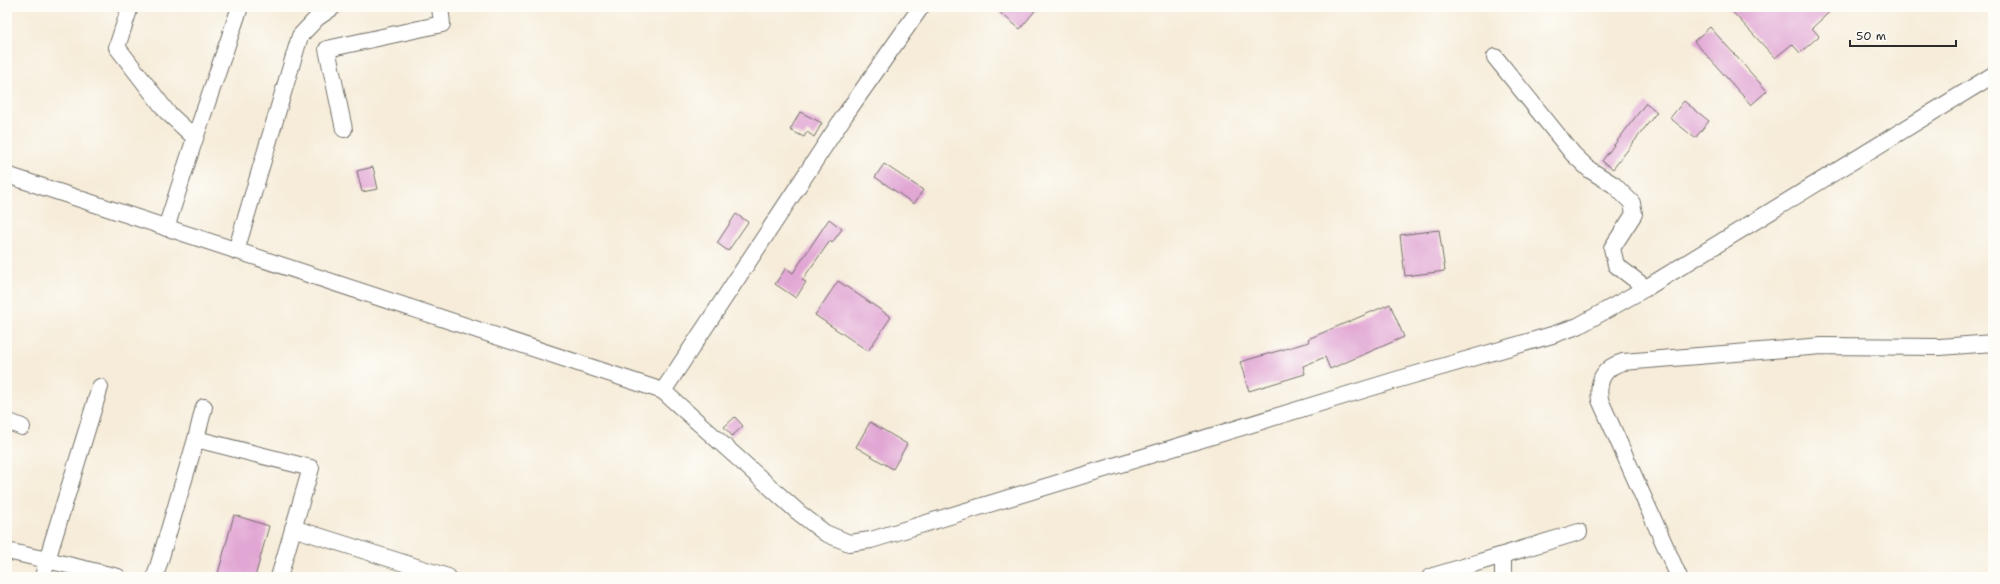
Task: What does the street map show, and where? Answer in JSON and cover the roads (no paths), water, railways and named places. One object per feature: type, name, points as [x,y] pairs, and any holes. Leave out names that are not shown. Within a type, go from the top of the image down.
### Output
[{"type":"street","points":[[130,7],[117,47],[167,112],[195,138]]},
{"type":"street","points":[[166,228],[240,7]]},
{"type":"street","points":[[236,251],[300,36],[317,18],[334,7]]},
{"type":"street","points":[[344,129],[327,49],[442,24],[440,7]]},
{"type":"street","points":[[663,391],[845,115],[921,7]]},
{"type":"street","points":[[1495,57],[1574,154],[1590,170],[1614,185],[1632,203],[1634,214],[1612,248],[1616,265],[1646,288]]},
{"type":"street","points":[[7,175],[663,391],[798,512],[825,534],[850,542],[871,540],[1578,326],[1646,288],[1993,75]]},
{"type":"street","points":[[1679,577],[1600,400],[1599,383],[1608,369],[1623,362],[1822,346],[1940,347],[1993,343]]},
{"type":"street","points":[[43,577],[100,387]]},
{"type":"street","points":[[155,577],[204,407]]},
{"type":"street","points":[[7,421],[22,427]]},
{"type":"street","points":[[196,439],[311,468],[279,577]]},
{"type":"street","points":[[293,528],[448,577]]},
{"type":"street","points":[[1430,577],[1579,532]]},
{"type":"street","points":[[7,551],[118,577]]},
{"type":"street","points":[[1503,555],[1503,577]]}]
